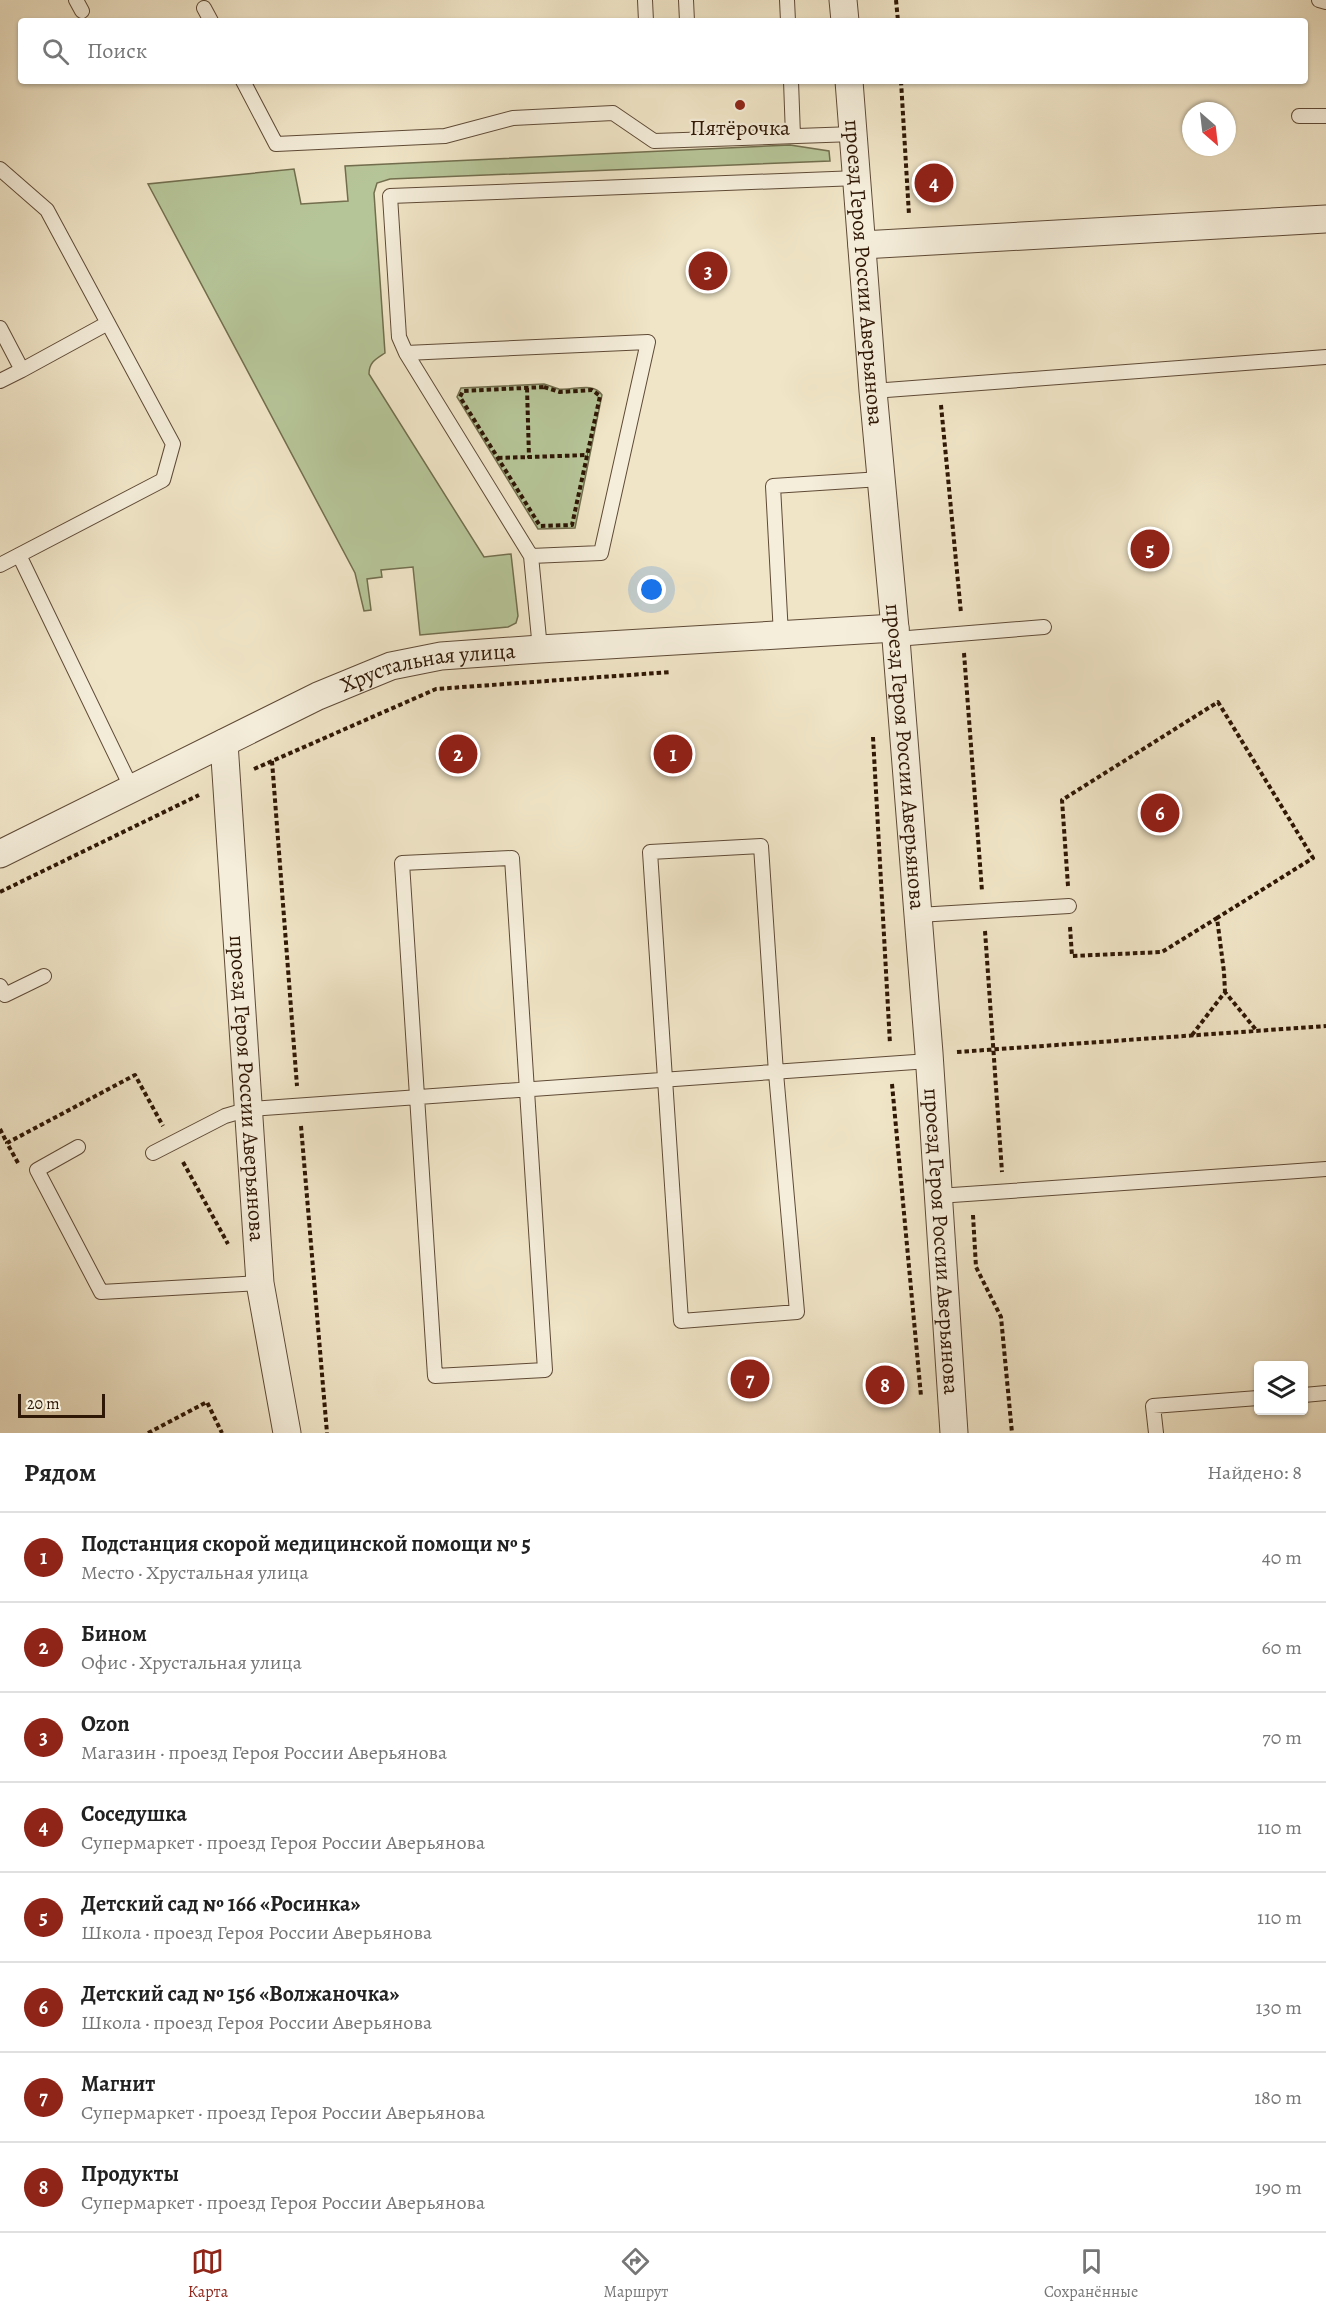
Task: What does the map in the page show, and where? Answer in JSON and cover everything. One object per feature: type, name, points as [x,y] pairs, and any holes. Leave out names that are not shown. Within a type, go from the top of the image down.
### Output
[{"type":"street","points":[[843,0],[845,18]]},
{"type":"street","name":"проезд Героя России Аверьянова","points":[[849,84],[918,915],[954,1433]]},
{"type":"street","points":[[862,245],[1326,219]]},
{"type":"street","name":"Хрустальная улица","points":[[0,854],[318,696],[391,666],[441,656],[540,649],[781,635],[895,633]]},
{"type":"street","name":"проезд Героя России Аверьянова","points":[[224,743],[260,1283],[287,1433]]},
{"type":"lane","points":[[645,0],[646,18]]},
{"type":"lane","points":[[686,0],[687,18]]},
{"type":"lane","points":[[787,0],[788,18]]},
{"type":"lane","points":[[1320,0],[1326,2]]},
{"type":"lane","points":[[204,8],[209,18]]},
{"type":"lane","points":[[245,84],[276,144],[445,136],[513,118],[613,113],[654,141],[854,134]]},
{"type":"lane","points":[[791,84],[793,136]]},
{"type":"lane","points":[[1299,116],[1326,116]]},
{"type":"lane","points":[[0,169],[47,210],[173,444],[163,480],[0,565]]},
{"type":"lane","points":[[540,649],[531,556],[406,353],[399,337],[390,196],[858,178]]},
{"type":"lane","points":[[0,381],[108,323]]},
{"type":"lane","points":[[0,328],[22,370]]},
{"type":"lane","points":[[406,353],[648,342],[601,553],[531,556]]},
{"type":"lane","points":[[873,391],[1326,357]]},
{"type":"lane","points":[[781,635],[773,486],[881,479]]},
{"type":"lane","points":[[19,555],[132,789]]},
{"type":"lane","points":[[895,633],[963,633],[1044,627]]},
{"type":"lane","points":[[761,846],[776,1073],[797,1312],[681,1321],[664,1081],[650,852],[761,846]]},
{"type":"lane","points":[[512,858],[545,1370],[435,1376],[416,1098],[402,864],[512,858]]},
{"type":"lane","points":[[918,915],[983,909],[1069,906]]},
{"type":"lane","points":[[0,986],[5,995],[44,976]]},
{"type":"lane","points":[[153,1153],[225,1116],[249,1109],[776,1073],[891,1064],[929,1057]]},
{"type":"lane","points":[[78,1147],[37,1170],[101,1292],[260,1283]]},
{"type":"lane","points":[[938,1196],[1326,1169]]},
{"type":"lane","points":[[1308,1395],[1326,1393]]},
{"type":"lane","points":[[1156,1433],[1153,1406],[1254,1398]]},
{"type":"path","points":[[896,0],[898,18]]},
{"type":"path","points":[[901,84],[910,243]]},
{"type":"path","points":[[939,385],[963,633],[1003,1191]]},
{"type":"path","points":[[544,387],[560,392],[592,390],[600,396],[600,401],[588,455],[572,525],[540,526],[460,397],[463,391],[544,387]]},
{"type":"path","points":[[527,388],[529,457]]},
{"type":"path","points":[[498,458],[588,455]]},
{"type":"path","points":[[0,892],[228,781],[436,689],[681,672]]},
{"type":"path","points":[[1218,702],[1313,858],[1217,918],[1162,952],[1072,956],[1062,800],[1218,702]]},
{"type":"path","points":[[872,728],[891,1064],[921,1398]]},
{"type":"path","points":[[1192,1035],[1224,992],[1224,972],[1217,918]]},
{"type":"path","points":[[1224,992],[1257,1031]]},
{"type":"path","points":[[929,1057],[993,1049],[1326,1026]]},
{"type":"path","points":[[0,1129],[7,1143]]},
{"type":"path","points":[[173,1143],[232,1251]]},
{"type":"path","points":[[972,1193],[976,1267],[1001,1317],[1012,1433]]},
{"type":"path","points":[[148,1433],[207,1402],[222,1433]]},
{"type":"green space","points":[[790,145],[829,151],[830,161],[390,179],[377,183],[374,193],[385,353],[372,364],[369,374],[484,557],[511,554],[518,616],[516,623],[508,627],[420,635],[413,567],[381,570],[382,577],[367,579],[371,610],[364,611],[355,573],[148,184],[294,169],[301,204],[348,201],[345,166]]},
{"type":"green space","points":[[544,384],[559,389],[588,387],[602,395],[575,528],[538,529],[457,397],[461,388]]},
{"type":"place","name":"Пятёрочка","points":[[740,105]]},
{"type":"place","name":"Соседушка","points":[[934,183]]},
{"type":"place","name":"Ozon","points":[[708,271]]},
{"type":"place","name":"Детский сад № 166 «Росинка»","points":[[1150,549]]},
{"type":"place","name":"Бином","points":[[458,754]]},
{"type":"place","name":"Подстанция скорой медицинской помощи № 5","points":[[673,754]]},
{"type":"place","name":"Детский сад № 156 «Волжаночка»","points":[[1160,813]]},
{"type":"place","name":"Магнит","points":[[750,1379]]},
{"type":"place","name":"Продукты","points":[[885,1385]]}]
